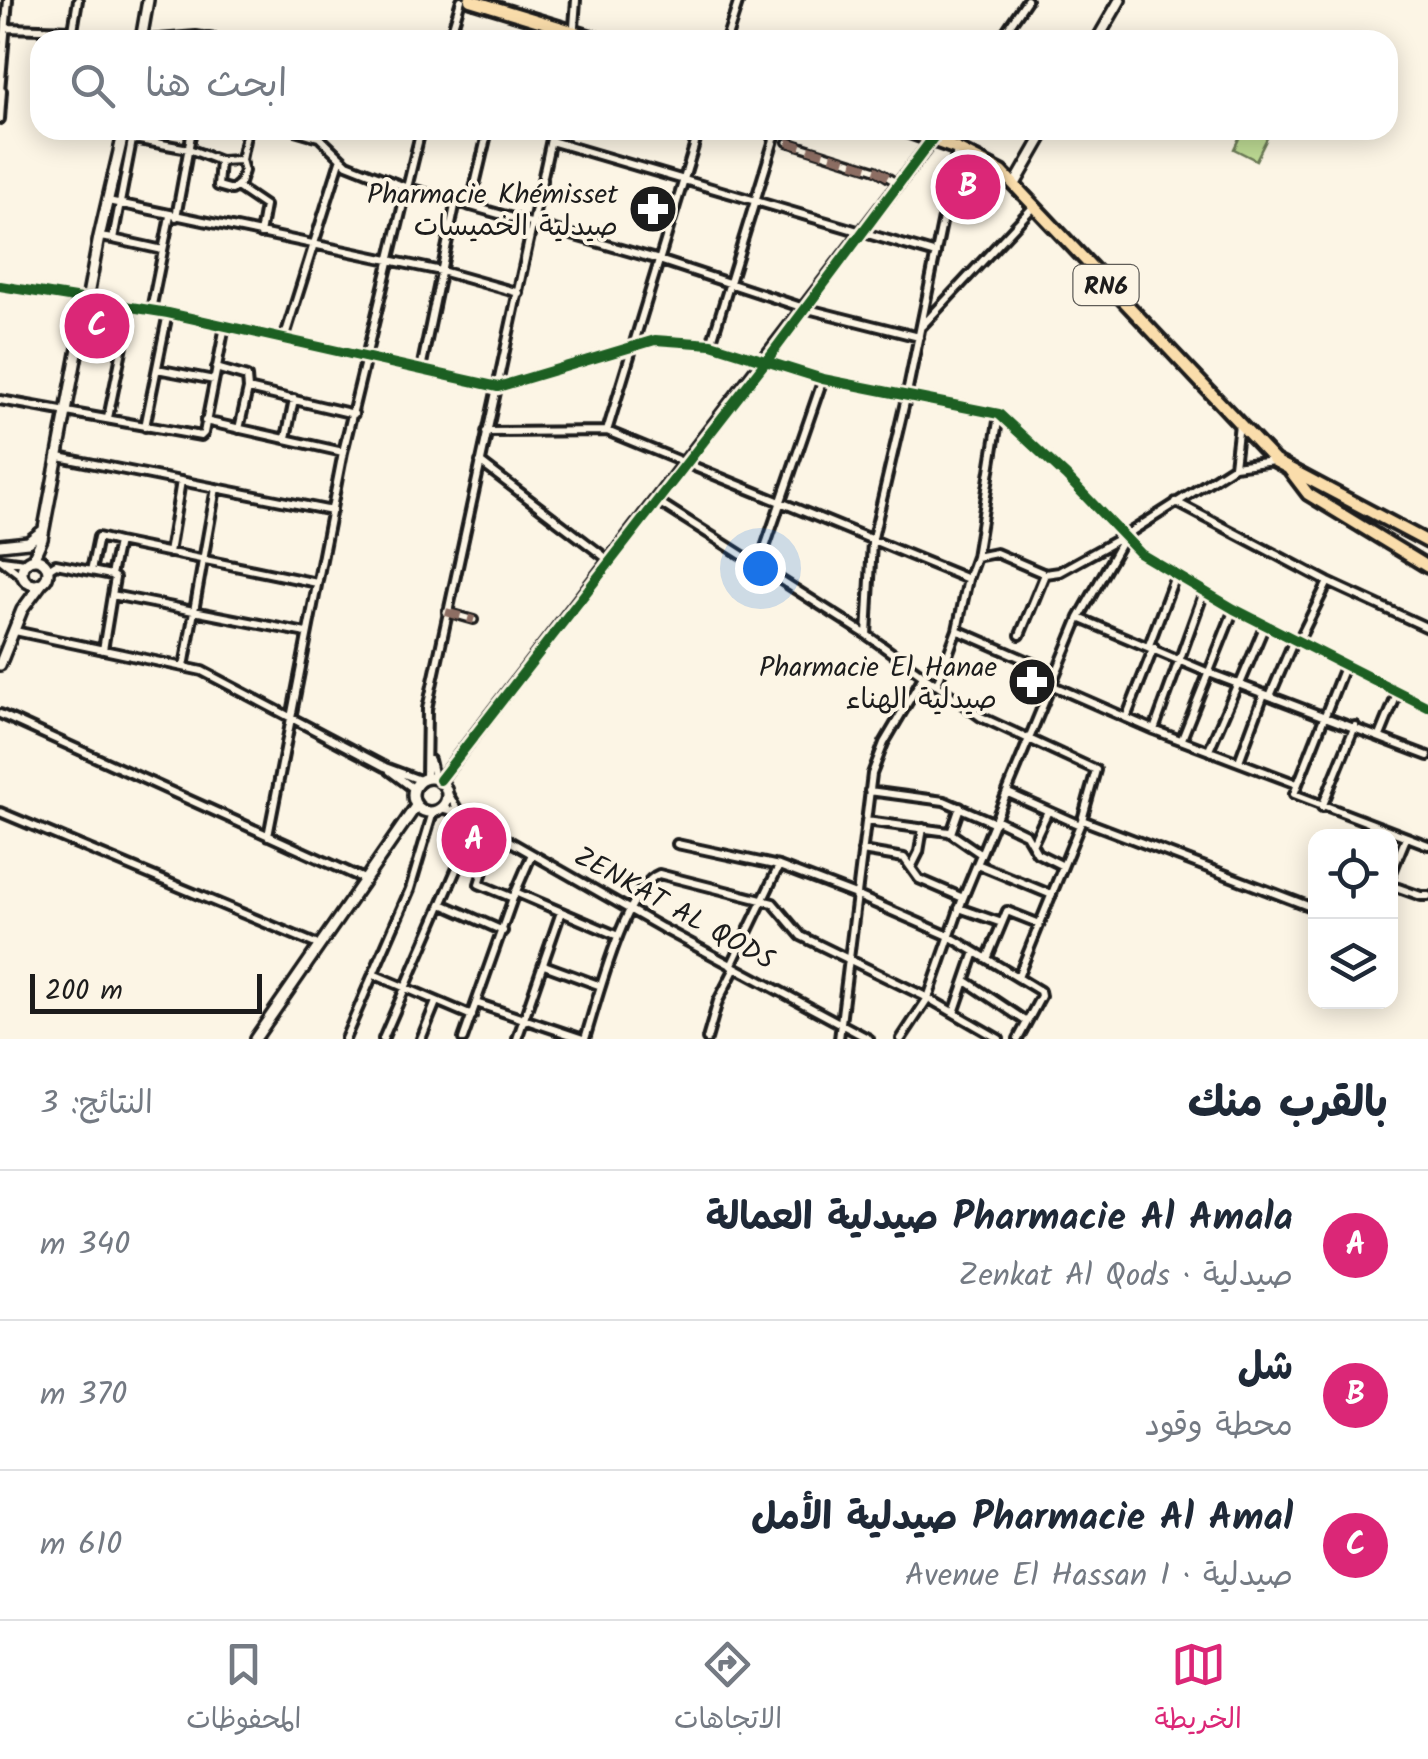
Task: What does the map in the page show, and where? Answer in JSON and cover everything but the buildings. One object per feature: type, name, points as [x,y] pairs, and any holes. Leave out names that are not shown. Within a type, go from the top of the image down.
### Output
[{"type":"main road","points":[[470,0],[556,30]]},
{"type":"main road","name":"RN6","points":[[945,140],[993,166],[1015,184],[1275,461],[1428,542]]},
{"type":"main road","name":"RN6","points":[[1288,468],[1308,494],[1428,567]]},
{"type":"street","points":[[0,119],[8,0]]},
{"type":"street","points":[[7,28],[72,30],[78,0]]},
{"type":"street","points":[[148,0],[148,30]]},
{"type":"street","points":[[452,30],[460,0]]},
{"type":"street","points":[[574,30],[576,0]]},
{"type":"street","points":[[730,30],[740,0]]},
{"type":"street","points":[[1007,30],[1027,0]]},
{"type":"street","points":[[1103,30],[1120,0]]},
{"type":"street","points":[[113,239],[114,203],[128,140]]},
{"type":"street","points":[[157,140],[220,161],[241,160]]},
{"type":"street","points":[[150,310],[190,140]]},
{"type":"street","points":[[220,161],[218,186],[232,190],[244,171],[241,160],[245,140]]},
{"type":"street","points":[[324,140],[340,161],[405,187],[659,260],[804,308],[919,337]]},
{"type":"street","points":[[268,836],[343,452],[418,140]]},
{"type":"street","points":[[470,206],[486,140]]},
{"type":"street","points":[[608,431],[695,140]]},
{"type":"street","points":[[711,344],[775,140]]},
{"type":"street","points":[[255,1039],[364,879],[419,808],[432,784],[610,562],[932,140]]},
{"type":"street","points":[[1015,184],[1040,140]]},
{"type":"street","points":[[345,1039],[410,889],[437,810],[428,751],[427,709],[551,142],[936,254]]},
{"type":"street","points":[[787,142],[876,170],[900,184]]},
{"type":"street","points":[[868,636],[872,542],[957,148]]},
{"type":"street","points":[[284,339],[340,161]]},
{"type":"street","points":[[237,187],[265,206],[260,234]]},
{"type":"street","points":[[421,369],[456,201]]},
{"type":"street","points":[[114,203],[441,271],[519,293]]},
{"type":"street","points":[[0,665],[22,610],[23,578],[43,534],[99,237],[114,203]]},
{"type":"street","points":[[921,327],[1034,206]]},
{"type":"street","points":[[99,237],[163,250]]},
{"type":"street","points":[[0,286],[168,313],[498,387],[654,340],[711,344],[823,379],[999,414],[1126,535],[1136,551],[1234,609],[1428,707]]},
{"type":"street","points":[[108,418],[130,306]]},
{"type":"street","points":[[145,427],[168,313]]},
{"type":"street","points":[[0,400],[201,436],[226,326]]},
{"type":"street","points":[[216,368],[247,377],[239,430]]},
{"type":"street","points":[[157,369],[214,380]]},
{"type":"street","points":[[758,565],[823,379]]},
{"type":"street","points":[[248,389],[354,414]]},
{"type":"street","points":[[286,438],[294,399]]},
{"type":"street","points":[[937,684],[957,630],[976,557],[999,414]]},
{"type":"street","points":[[205,421],[343,452]]},
{"type":"street","points":[[1234,466],[1239,424]]},
{"type":"street","points":[[486,432],[608,431],[968,580]]},
{"type":"street","points":[[59,457],[332,512]]},
{"type":"street","points":[[976,557],[1001,554],[1045,574],[1059,572],[1126,535],[1234,466],[1275,461]]},
{"type":"street","points":[[480,462],[610,562]]},
{"type":"street","points":[[169,553],[181,482]]},
{"type":"street","points":[[184,666],[216,488]]},
{"type":"street","points":[[656,501],[868,636],[981,717],[1096,770],[1081,822],[1018,977]]},
{"type":"street","points":[[1176,502],[1328,582],[1428,628]]},
{"type":"street","points":[[0,545],[28,542],[43,534]]},
{"type":"street","points":[[22,610],[47,577],[43,534]]},
{"type":"street","points":[[901,1039],[928,998],[959,908],[1079,618],[1126,535]]},
{"type":"street","points":[[91,571],[98,537],[317,583]]},
{"type":"street","points":[[110,575],[118,542]]},
{"type":"street","points":[[1,559],[41,560],[48,567]]},
{"type":"street","points":[[1,559],[34,585],[42,583]]},
{"type":"street","points":[[48,567],[56,564],[115,578],[103,650]]},
{"type":"street","points":[[1020,635],[1045,574]]},
{"type":"street","points":[[1126,718],[1175,576]]},
{"type":"street","points":[[1239,761],[1267,695],[1328,582]]},
{"type":"street","points":[[1154,730],[1204,592]]},
{"type":"street","points":[[112,595],[306,634]]},
{"type":"street","points":[[1182,740],[1234,609]]},
{"type":"street","points":[[446,612],[474,620]]},
{"type":"street","points":[[1079,618],[1428,756]]},
{"type":"street","points":[[1210,750],[1265,624]]},
{"type":"street","points":[[957,630],[1056,673]]},
{"type":"street","points":[[15,631],[184,666],[220,680],[385,767],[432,784],[460,813]]},
{"type":"street","points":[[1344,667],[1295,796],[1428,845]]},
{"type":"street","points":[[839,1039],[869,791],[879,753],[924,675]]},
{"type":"street","points":[[1052,685],[1154,730],[1297,784]]},
{"type":"street","points":[[1380,736],[1398,692]]},
{"type":"street","points":[[0,714],[364,879]]},
{"type":"street","points":[[1322,807],[1355,726]]},
{"type":"street","points":[[869,791],[917,796],[996,821],[1026,834],[1037,853],[1063,866]]},
{"type":"street","points":[[1008,793],[1308,906]]},
{"type":"street","points":[[419,808],[460,813]]},
{"type":"street","points":[[951,833],[960,808]]},
{"type":"street","points":[[1032,844],[1048,811]]},
{"type":"street","points":[[0,812],[318,945]]},
{"type":"street","name":"ZENKAT AL QODS","points":[[460,813],[869,1039]]},
{"type":"street","points":[[866,821],[951,833],[981,854]]},
{"type":"street","points":[[384,1039],[476,824]]},
{"type":"street","points":[[912,866],[923,828]]},
{"type":"street","points":[[1398,857],[1406,838]]},
{"type":"street","points":[[676,844],[779,866],[949,936],[1042,993],[1018,1039]]},
{"type":"street","points":[[862,851],[904,858],[919,879],[963,898]]},
{"type":"street","points":[[464,852],[486,862],[479,884],[618,936]]},
{"type":"street","points":[[463,1039],[532,854]]},
{"type":"street","points":[[977,864],[1052,895]]},
{"type":"street","points":[[707,1039],[718,1000],[779,866]]},
{"type":"street","points":[[476,1003],[584,1039],[630,908],[649,880],[659,874],[763,900],[780,910],[794,932],[928,998],[982,1035],[999,1039]]},
{"type":"street","points":[[1398,887],[1428,896]]},
{"type":"street","points":[[442,904],[503,931]]},
{"type":"street","points":[[959,908],[1002,922]]},
{"type":"street","points":[[987,959],[1009,910],[1040,924]]},
{"type":"street","points":[[517,1039],[561,912]]},
{"type":"street","points":[[954,1013],[975,952]]},
{"type":"street","points":[[544,965],[601,986]]},
{"type":"street","points":[[373,974],[472,1016]]},
{"type":"street","points":[[966,981],[1027,1022]]},
{"type":"street","points":[[421,1039],[436,1002]]},
{"type":"green space","points":[[1238,140],[1266,140],[1256,160],[1234,149]]},
{"type":"marked path","points":[[787,142],[876,170],[900,184]]},
{"type":"marked path","points":[[446,612],[474,620]]},
{"type":"cycle path","points":[[440,780],[767,360],[932,140]]},
{"type":"cycle path","points":[[0,286],[168,313],[498,387],[655,340],[711,344],[823,379],[999,414],[1141,554],[1234,609],[1428,707]]},
{"type":"place","name":"شل","points":[[968,187]]},
{"type":"place","name":"Pharmacie Khémisset صيدلية الخميسات","points":[[653,209]]},
{"type":"place","name":"Pharmacie Al Amal صيدلية الأمل","points":[[97,326]]},
{"type":"place","name":"Pharmacie El Hanae صيدلية الهناء","points":[[1032,682]]},
{"type":"place","name":"Pharmacie Al Amala صيدلية العمالة","points":[[474,840]]}]
